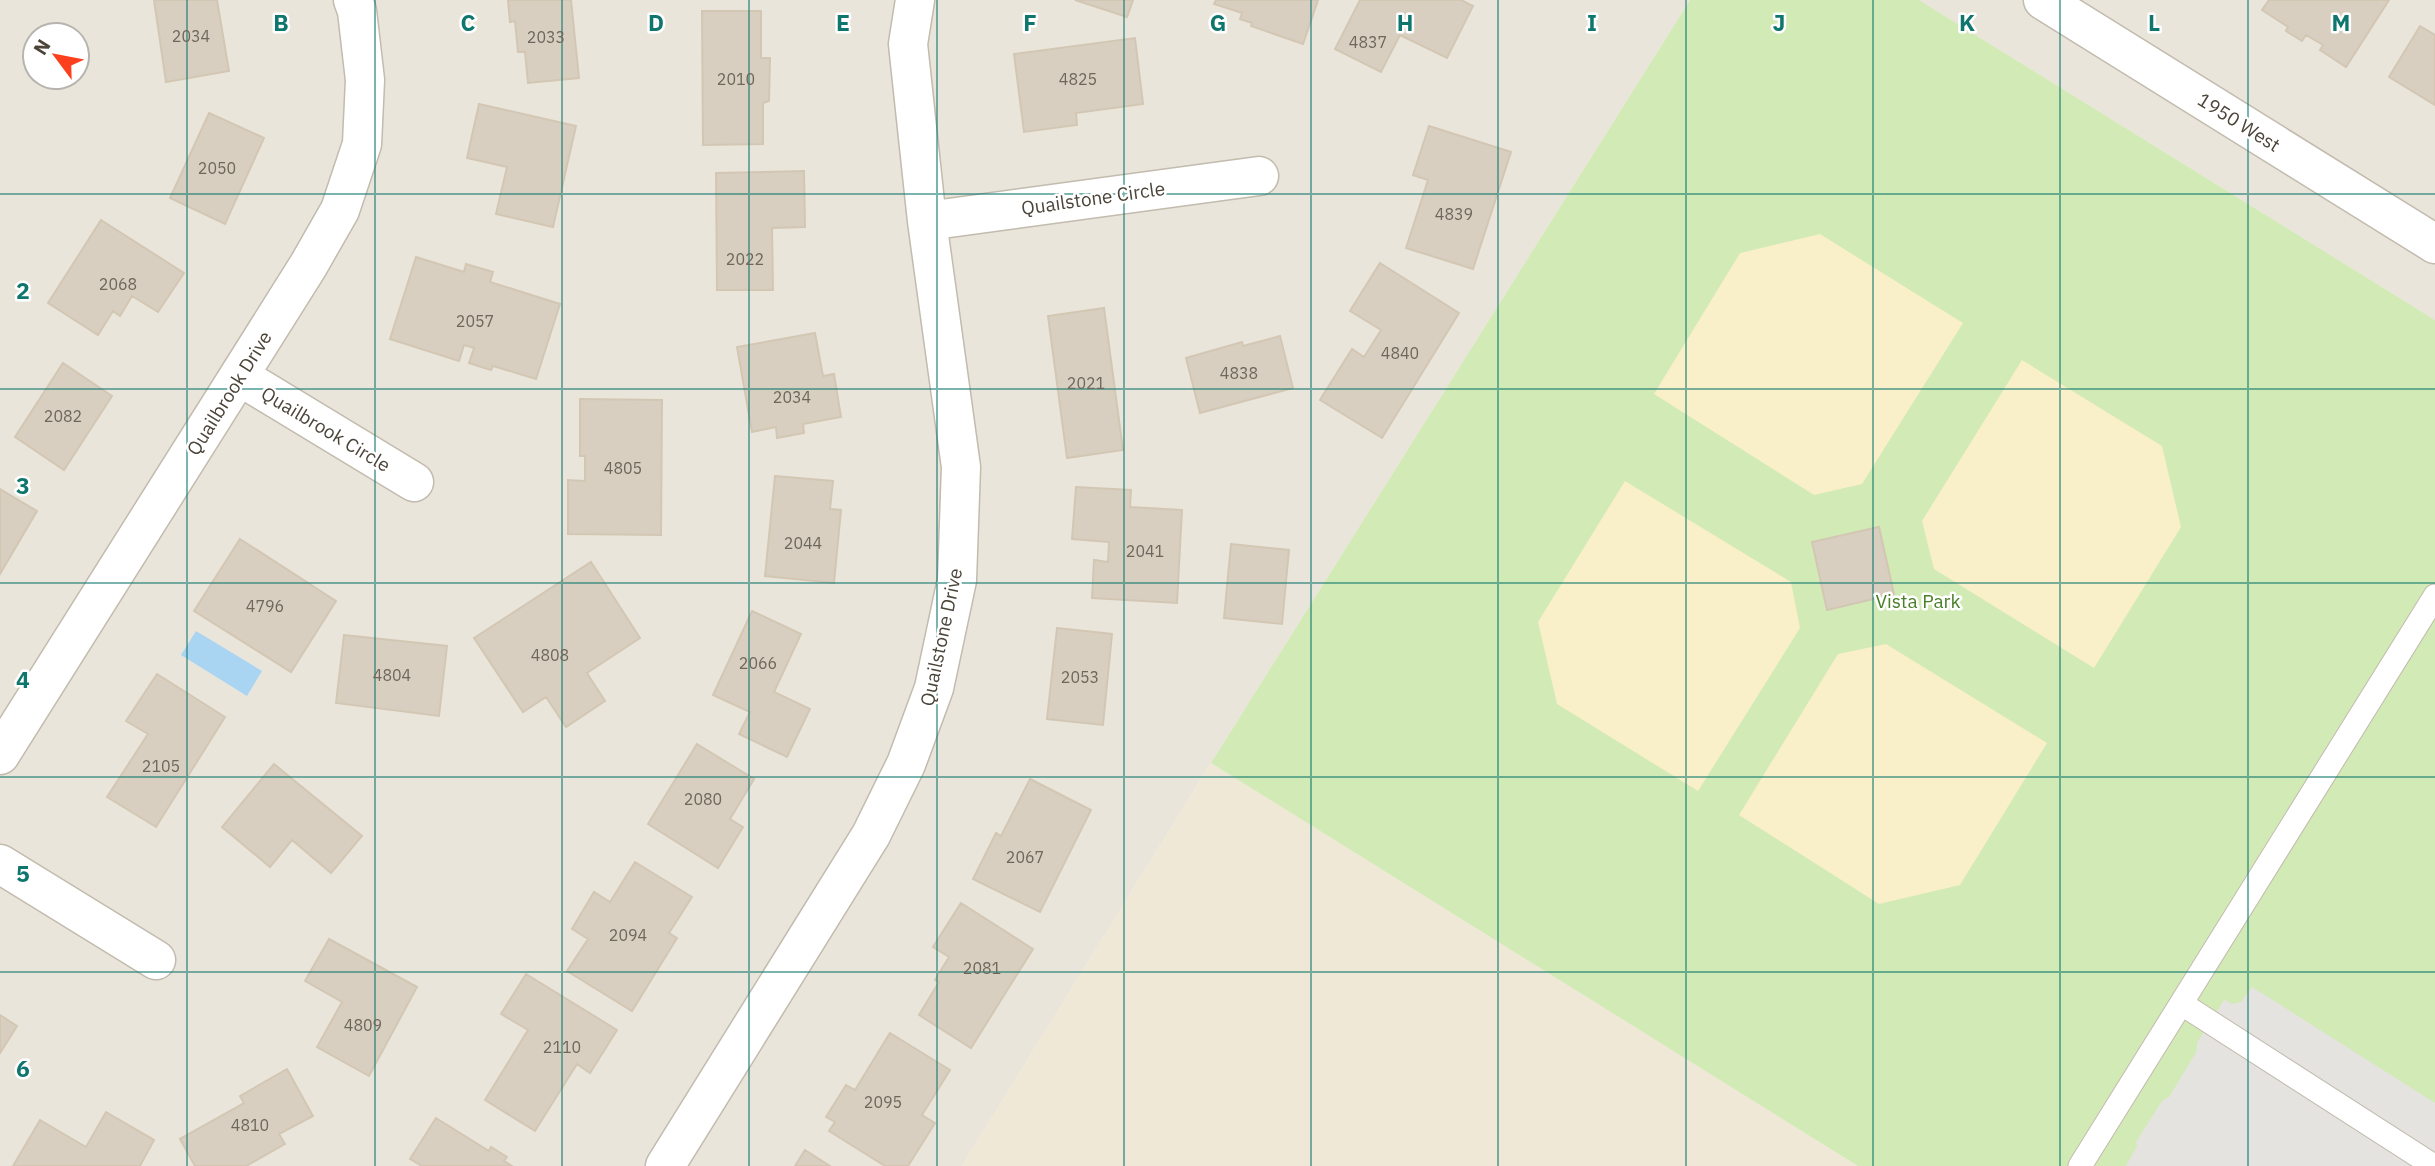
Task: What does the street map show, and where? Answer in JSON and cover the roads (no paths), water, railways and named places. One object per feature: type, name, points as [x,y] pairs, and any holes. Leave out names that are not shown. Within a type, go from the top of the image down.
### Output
[{"type":"street","name":"Quailbrook Drive","points":[[0,755],[308,266],[340,209],[362,144],[365,80],[357,11],[353,0]]},
{"type":"street","name":"Quailstone Drive","points":[[665,1166],[871,835],[906,764],[934,688],[957,580],[961,467],[927,221],[908,44],[915,0]]},
{"type":"street","name":"1950 West","points":[[2043,0],[2435,244]]},
{"type":"street","name":"Quailstone Circle","points":[[927,221],[1259,176]]},
{"type":"street","name":"Quailbrook Circle","points":[[239,376],[414,482]]},
{"type":"street","points":[[0,864],[156,960]]},
{"type":"lane","points":[[2080,1166],[2435,596]]},
{"type":"lane","points":[[2182,1004],[2434,1166]]},
{"type":"water","points":[[196,631],[262,671],[247,696],[181,655]]},
{"type":"park label","name":"Vista Park","points":[[1918,601]]}]
